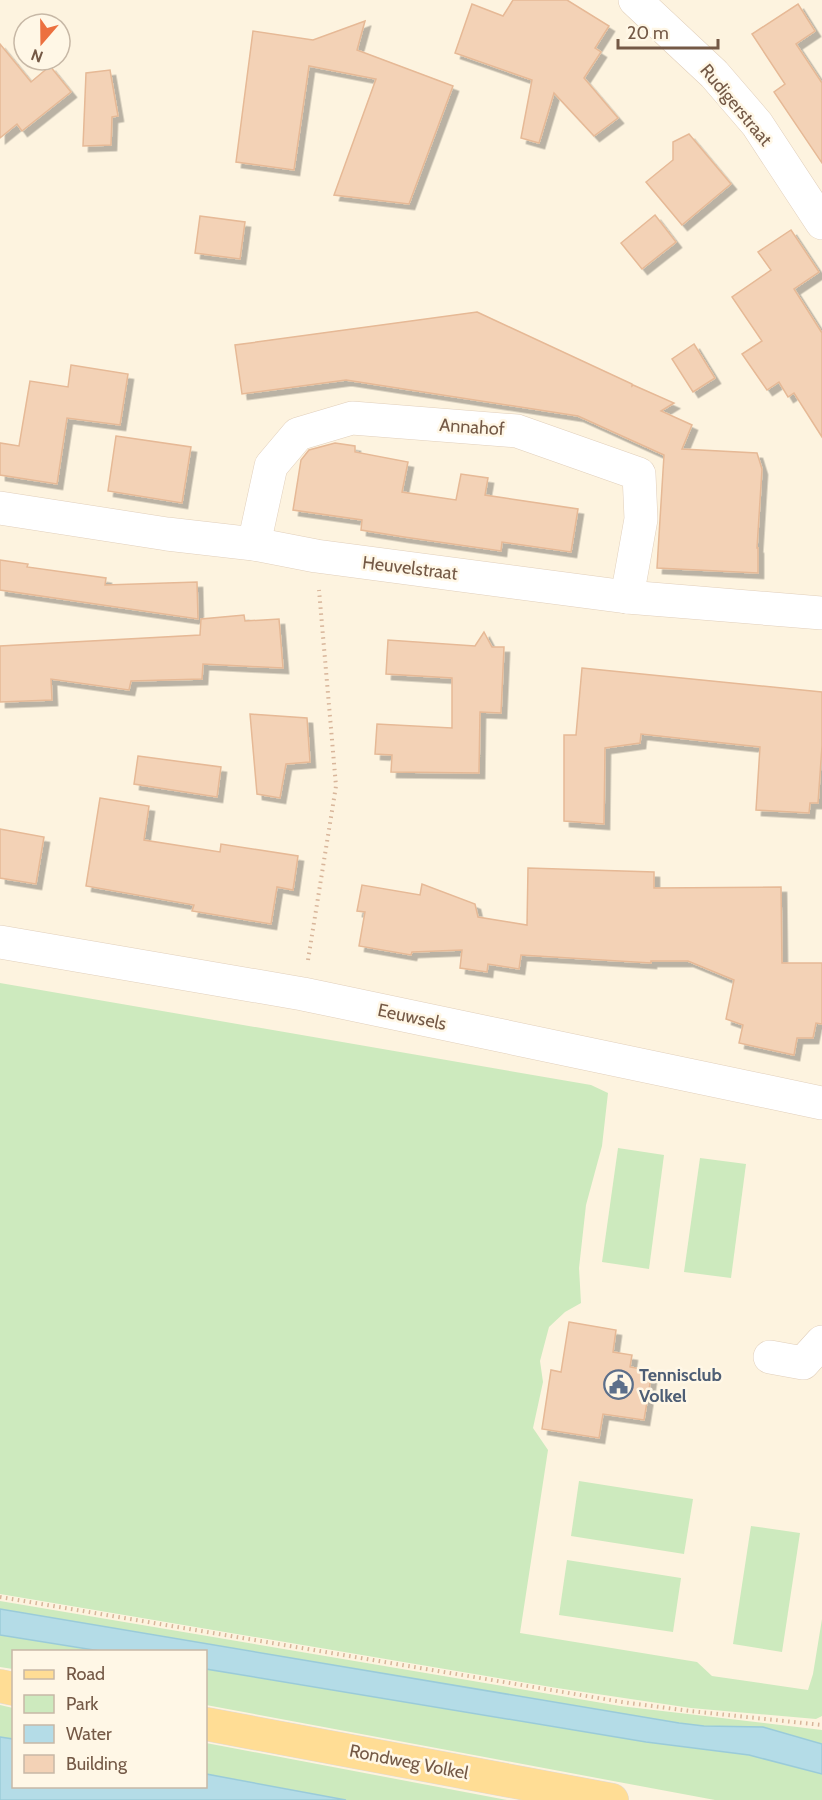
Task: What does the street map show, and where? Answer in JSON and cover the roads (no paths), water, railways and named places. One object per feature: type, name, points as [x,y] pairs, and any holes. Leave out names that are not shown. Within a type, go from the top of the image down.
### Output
[{"type":"main road","name":"Rondweg Volkel","points":[[207,1724],[612,1800]]},
{"type":"street","name":"Rudigerstraat","points":[[635,0],[714,74],[757,124],[822,223]]},
{"type":"street","name":"Annahof","points":[[254,544],[272,466],[298,434],[352,418],[517,431],[639,474],[641,519],[627,597]]},
{"type":"street","name":"Heuvelstraat","points":[[0,508],[167,534],[254,544],[316,556],[627,597],[822,613]]},
{"type":"street","name":"Eeuwsels","points":[[0,942],[303,994],[822,1103]]},
{"type":"street","points":[[770,1358],[803,1363],[822,1342]]},
{"type":"water","points":[[0,1609],[679,1723],[704,1726],[763,1727],[822,1744],[822,1774],[749,1755],[646,1742],[207,1669],[207,1650],[94,1650],[0,1635]]},
{"type":"water","points":[[0,1737],[12,1739],[12,1788],[207,1788],[207,1774],[346,1800],[0,1800]]},
{"type":"place","name":"Tennisclub Volkel","points":[[618,1385]]}]
